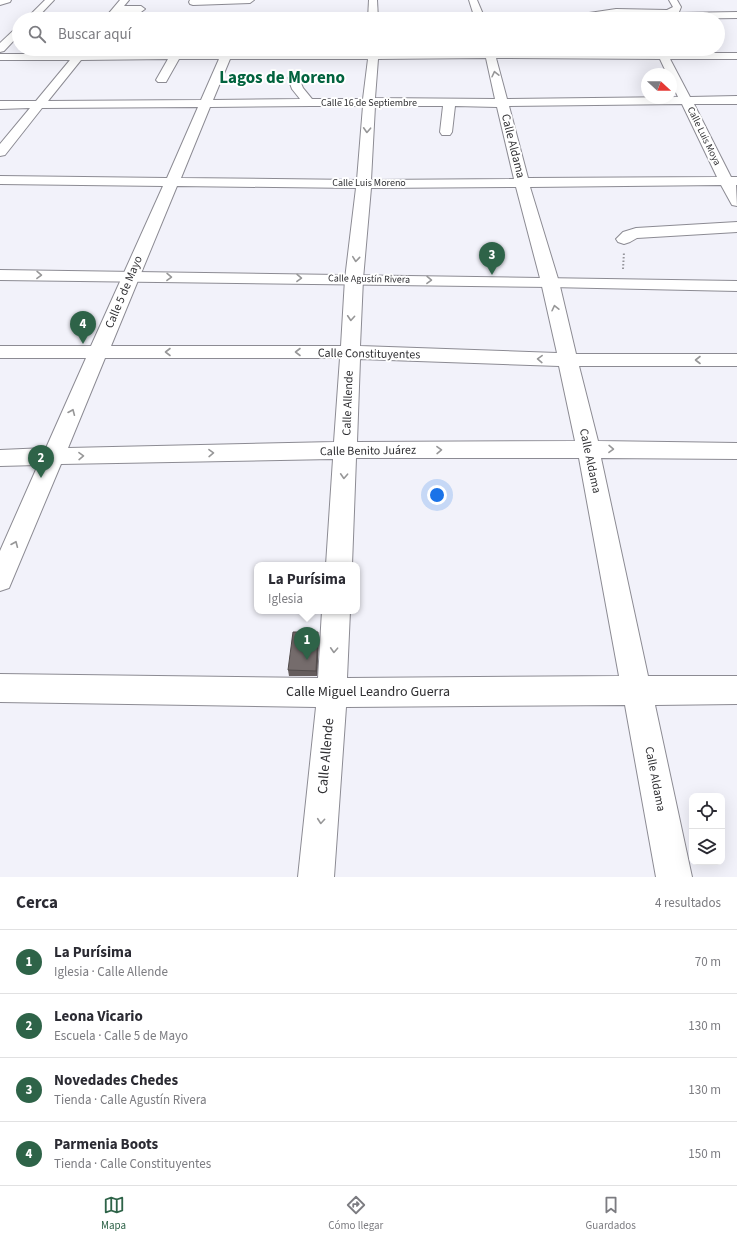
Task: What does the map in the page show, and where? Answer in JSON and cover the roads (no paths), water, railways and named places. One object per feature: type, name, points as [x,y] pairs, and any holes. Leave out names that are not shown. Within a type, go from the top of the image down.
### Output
[{"type":"street","points":[[0,2],[7,0]]},
{"type":"street","points":[[38,12],[50,0]]},
{"type":"street","points":[[115,12],[125,0]]},
{"type":"street","points":[[373,0],[373,12]]},
{"type":"street","points":[[473,0],[477,12]]},
{"type":"street","points":[[193,2],[249,2]]},
{"type":"street","points":[[598,4],[603,10],[633,12]]},
{"type":"street","points":[[675,4],[737,7]]},
{"type":"street","points":[[118,9],[141,9]]},
{"type":"street","points":[[725,15],[737,15]]},
{"type":"street","points":[[0,35],[10,39],[0,49]]},
{"type":"street","points":[[725,55],[737,56]]},
{"type":"street","points":[[0,57],[20,56]]},
{"type":"street","points":[[0,152],[80,56]]},
{"type":"street","points":[[162,80],[175,56]]},
{"type":"street","name":"Calle 5 de Mayo","points":[[0,580],[226,56]]},
{"type":"street","name":"Calle Allende","points":[[339,562],[346,451],[349,352],[354,279],[364,184],[373,56]]},
{"type":"street","name":"Calle Aldama","points":[[491,56],[522,184],[550,282],[588,448],[674,877]]},
{"type":"street","name":"Calle Luis Moya","points":[[663,56],[731,181],[737,202]]},
{"type":"street","points":[[294,78],[298,89],[309,103]]},
{"type":"street","name":"Calle 16 de Septiembre","points":[[0,105],[369,102],[502,103],[737,100]]},
{"type":"street","points":[[446,132],[449,102]]},
{"type":"street","points":[[731,181],[737,172]]},
{"type":"street","name":"Calle Luis Moreno","points":[[0,180],[364,184],[522,184],[731,181]]},
{"type":"street","points":[[624,239],[629,235],[636,233],[737,227]]},
{"type":"street","name":"Calle Agustín Rivera","points":[[0,275],[354,279],[737,286]]},
{"type":"street","name":"Calle Constituyentes","points":[[0,352],[349,352],[567,360],[737,360]]},
{"type":"street","name":"Calle Benito Juárez","points":[[0,458],[588,448],[737,450]]},
{"type":"street","name":"Calle Allende","points":[[316,877],[332,693],[336,614]]},
{"type":"street","name":"Calle Miguel Leandro Guerra","points":[[0,688],[332,693],[737,690]]},
{"type":"place","name":"Novedades Chedes","points":[[492,275]]},
{"type":"place","name":"Parmenia Boots","points":[[83,344]]},
{"type":"place","name":"Leona Vicario","points":[[41,478]]},
{"type":"place","name":"La Purísima","points":[[307,660]]},
{"type":"district","name":"Lagos de Moreno","points":[[282,78]]}]
